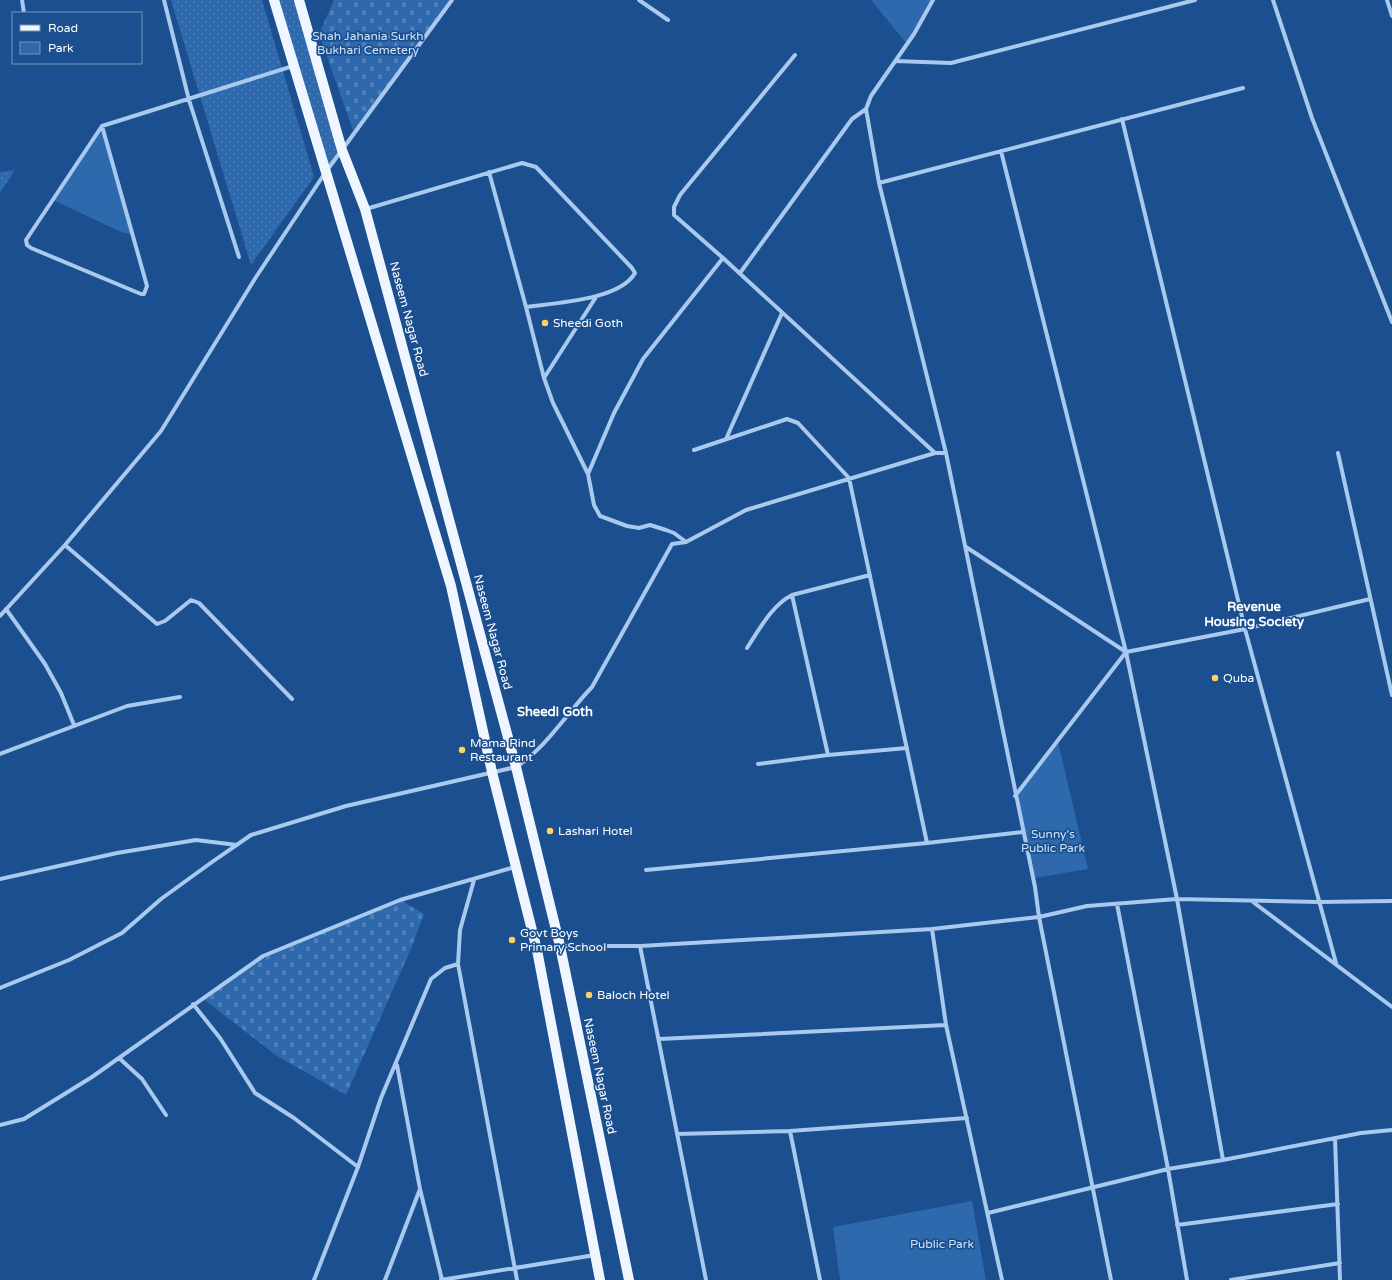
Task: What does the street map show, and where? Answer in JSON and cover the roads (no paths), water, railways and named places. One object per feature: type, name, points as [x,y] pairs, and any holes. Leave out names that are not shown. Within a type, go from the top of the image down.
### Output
[{"type":"main road","points":[[274,0],[450,586],[492,772],[537,950],[600,1280]]},
{"type":"main road","name":"Naseem Nagar Road","points":[[299,0],[342,150],[365,209],[516,767],[560,946],[630,1280]]},
{"type":"street","points":[[22,0],[24,12]]},
{"type":"street","points":[[164,0],[189,100],[239,257]]},
{"type":"street","points":[[0,616],[65,545],[161,431],[256,277],[342,150],[451,0]]},
{"type":"street","points":[[639,0],[668,20]]},
{"type":"street","points":[[933,0],[914,34],[871,96],[866,109],[880,183],[946,453],[966,547],[1035,887],[1110,1280]]},
{"type":"street","points":[[895,61],[951,63],[1195,0]]},
{"type":"street","points":[[1273,0],[1312,118],[1392,322]]},
{"type":"street","points":[[1387,0],[1392,16]]},
{"type":"street","points":[[795,55],[680,195],[674,207],[674,215],[724,258],[935,453]]},
{"type":"street","points":[[102,126],[147,286],[144,294],[27,245],[26,240],[102,126],[189,100],[293,66]]},
{"type":"street","points":[[880,183],[1243,88]]},
{"type":"street","points":[[740,273],[852,119],[866,109]]},
{"type":"street","points":[[1122,119],[1245,629],[1336,963]]},
{"type":"street","points":[[1001,151],[1126,652],[1177,899],[1223,1160]]},
{"type":"street","points":[[365,209],[522,163],[536,167],[632,268],[635,273],[631,281],[596,297],[526,307]]},
{"type":"street","points":[[489,172],[544,378],[553,403],[588,474],[594,505],[600,516],[627,526],[639,528],[650,525],[674,533],[686,542]]},
{"type":"street","points":[[588,474],[614,413],[643,359],[724,258]]},
{"type":"street","points":[[544,378],[596,297]]},
{"type":"street","points":[[726,439],[782,313]]},
{"type":"street","points":[[694,450],[787,419],[798,423],[849,478],[927,843]]},
{"type":"street","points":[[0,988],[69,960],[122,933],[161,899],[251,835],[346,806],[417,791],[516,767],[542,746],[576,704],[592,687],[672,544],[686,542],[746,510],[935,453],[946,453]]},
{"type":"street","points":[[1338,453],[1392,695]]},
{"type":"street","points":[[65,545],[157,624],[165,621],[191,600],[198,603],[292,699]]},
{"type":"street","points":[[966,547],[1126,652]]},
{"type":"street","points":[[747,648],[784,599],[792,595],[870,575]]},
{"type":"street","points":[[792,595],[828,755]]},
{"type":"street","points":[[1016,796],[1126,652],[1245,629],[1370,599]]},
{"type":"street","points":[[6,609],[45,664],[74,725]]},
{"type":"street","points":[[0,754],[127,706],[180,697]]},
{"type":"street","points":[[758,764],[828,755],[907,748]]},
{"type":"street","points":[[646,870],[927,843],[1023,832]]},
{"type":"street","points":[[0,879],[117,853],[196,840],[237,845]]},
{"type":"street","points":[[0,1125],[24,1119],[92,1077],[193,1004],[263,956],[400,900],[516,867]]},
{"type":"street","points":[[474,880],[460,930],[458,964],[517,1280]]},
{"type":"street","points":[[537,950],[560,946],[640,946],[932,929],[1040,917],[1087,906],[1177,899],[1320,902],[1392,901]]},
{"type":"street","points":[[1252,901],[1336,963],[1392,1007]]},
{"type":"street","points":[[1116,904],[1168,1169],[1187,1280]]},
{"type":"street","points":[[932,929],[946,1025],[1002,1280]]},
{"type":"street","points":[[640,946],[706,1280]]},
{"type":"street","points":[[314,1280],[358,1167],[381,1098],[431,979],[445,968],[458,964]]},
{"type":"street","points":[[193,1004],[220,1038],[255,1093],[294,1118],[358,1167]]},
{"type":"street","points":[[659,1039],[946,1025]]},
{"type":"street","points":[[119,1058],[142,1079],[166,1115]]},
{"type":"street","points":[[396,1064],[420,1189],[442,1280],[514,1267],[595,1255]]},
{"type":"street","points":[[677,1134],[790,1131],[967,1118]]},
{"type":"street","points":[[988,1213],[1093,1186],[1168,1169],[1223,1160],[1361,1133],[1392,1130]]},
{"type":"street","points":[[790,1131],[820,1280]]},
{"type":"street","points":[[1335,1138],[1340,1280]]},
{"type":"street","points":[[385,1280],[420,1189]]},
{"type":"street","points":[[1177,1225],[1338,1204]]},
{"type":"street","points":[[1231,1280],[1340,1263]]},
{"type":"place","name":"Sheedi Goth","points":[[545,323]]},
{"type":"place","name":"Quba","points":[[1215,678]]},
{"type":"place","name":"Mama Rind Restaurant","points":[[462,750]]},
{"type":"place","name":"Lashari Hotel","points":[[550,831]]},
{"type":"place","name":"Govt Boys Primary School","points":[[512,940]]},
{"type":"place","name":"Baloch Hotel","points":[[589,995]]},
{"type":"district","name":"Revenue Housing Society","points":[[1254,614]]},
{"type":"district","name":"Sheedi Goth","points":[[555,711]]},
{"type":"park label","name":"Shah Jahania Surkh Bukhari Cemetery","points":[[368,43]]},
{"type":"park label","name":"Sunny's Public Park","points":[[1053,841]]},
{"type":"park label","name":"Public Park","points":[[942,1244]]}]
